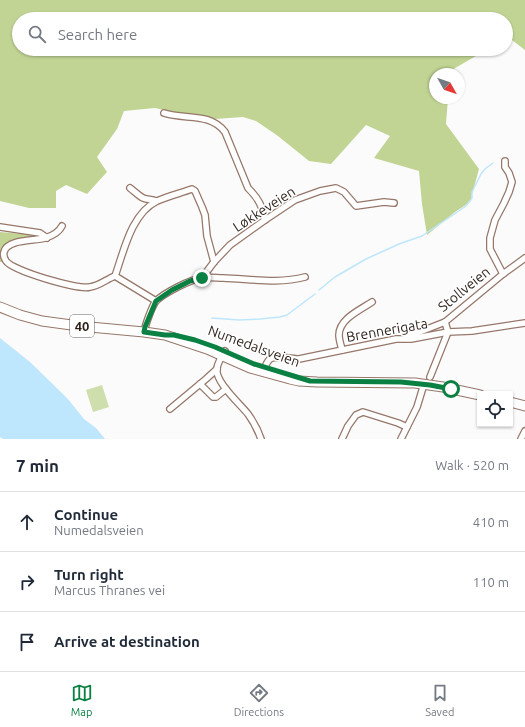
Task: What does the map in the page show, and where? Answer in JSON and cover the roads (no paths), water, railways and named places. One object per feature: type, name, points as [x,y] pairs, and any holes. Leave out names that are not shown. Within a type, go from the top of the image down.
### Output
[{"type":"main road","name":"Numedalsveien","points":[[0,307],[20,315],[50,322],[174,335],[195,340],[224,353],[244,366],[264,370],[290,380],[427,381],[477,395]]},
{"type":"main road","points":[[513,403],[525,406]]},
{"type":"street","points":[[164,113],[204,119],[220,126],[225,132],[248,188],[260,202],[265,220]]},
{"type":"street","name":"Stollveien","points":[[503,274],[490,249],[490,238],[495,220],[509,192],[512,182],[505,167],[505,161]]},
{"type":"street","points":[[130,188],[143,198],[148,200],[159,200]]},
{"type":"street","name":"Løkkeveien","points":[[202,278],[214,262],[230,245],[295,200],[320,191],[336,188],[344,192],[356,206],[384,202],[394,203]]},
{"type":"street","points":[[62,226],[59,231],[47,238],[16,242],[8,246],[4,251],[5,260],[8,263],[31,274],[53,281],[84,288],[95,286],[115,276],[130,233],[137,218],[146,208],[159,200],[192,189],[195,191],[205,215],[206,236],[214,262]]},
{"type":"street","points":[[0,227],[40,233],[47,238]]},
{"type":"street","name":"Stollveien","points":[[396,340],[445,322],[503,274],[525,258]]},
{"type":"street","points":[[115,276],[156,301]]},
{"type":"street","points":[[144,332],[156,301],[172,290],[190,281],[202,278],[272,281],[296,280],[305,277]]},
{"type":"street","points":[[342,350],[338,336],[340,327],[345,320],[372,302]]},
{"type":"street","points":[[401,439],[417,407],[448,332],[445,322]]},
{"type":"street","name":"Brennerigata","points":[[264,370],[267,362],[273,357],[299,359],[396,340],[525,323]]},
{"type":"street","points":[[170,409],[217,369],[224,353]]},
{"type":"street","points":[[217,369],[218,376],[226,389],[248,415],[259,432],[261,439]]},
{"type":"street","points":[[200,384],[213,397],[216,397],[226,389]]},
{"type":"street","points":[[342,439],[348,426],[356,415],[363,412],[407,427]]},
{"type":"street","points":[[521,439],[525,431]]},
{"type":"water","points":[[0,338],[30,362],[67,398],[84,419],[96,428],[105,439],[3,439],[0,437]]},
{"type":"waterway","points":[[319,290],[335,277],[366,259],[399,244],[422,236],[466,206],[472,198],[472,192],[481,174],[493,163]]},
{"type":"waterway","points":[[212,318],[239,320],[280,317],[287,315],[315,294]]}]
